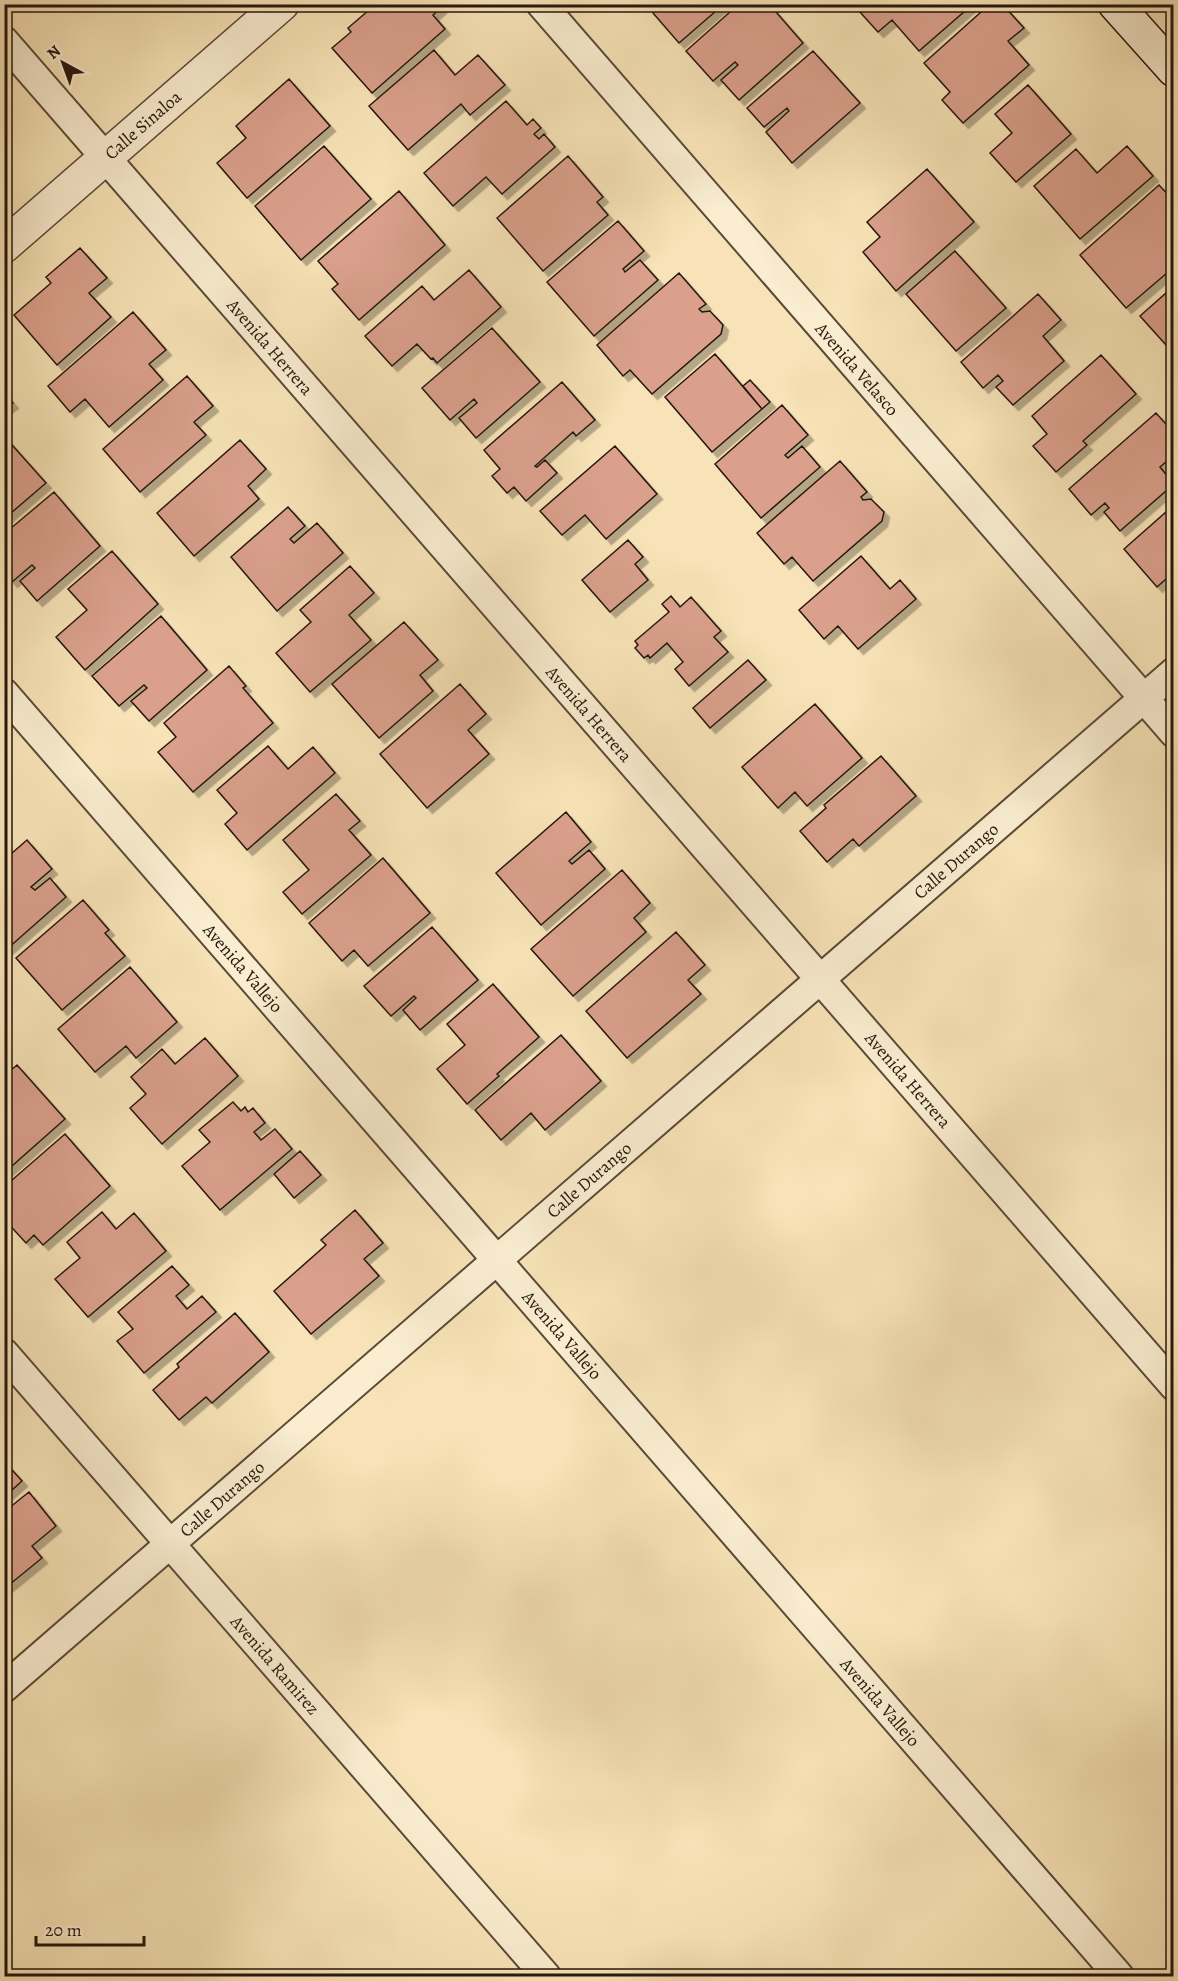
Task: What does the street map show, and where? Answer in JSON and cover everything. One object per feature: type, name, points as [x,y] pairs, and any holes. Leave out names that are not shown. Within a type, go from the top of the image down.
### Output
[{"type":"street","name":"Calle Sinaloa","points":[[4,246],[282,4]]},
{"type":"street","name":"Avenida Velasco","points":[[541,4],[1173,732]]},
{"type":"street","points":[[1115,4],[1173,70]]},
{"type":"street","name":"Avenida Herrera","points":[[4,41],[1173,1386]]},
{"type":"street","name":"Calle Durango","points":[[4,1688],[1173,672]]},
{"type":"street","name":"Avenida Vallejo","points":[[4,693],[1119,1977]]},
{"type":"street","name":"Avenida Ramirez","points":[[4,1353],[546,1977]]},
{"type":"building","points":[[376,4],[438,4],[441,8],[433,15],[445,29],[372,93],[332,48],[351,32],[348,28]]},
{"type":"building","points":[[658,4],[724,4],[679,43],[653,13],[660,7]]},
{"type":"building","points":[[739,4],[769,4],[803,43],[739,100],[721,80],[738,65],[735,62],[713,81],[686,51]]},
{"type":"building","points":[[866,4],[973,4],[919,51],[892,20],[878,32],[859,11]]},
{"type":"building","points":[[990,4],[1002,4],[1024,28],[1008,41],[1029,65],[963,123],[942,100],[950,92],[924,63]]},
{"type":"building","points":[[434,50],[455,75],[478,55],[505,85],[470,115],[461,104],[408,150],[369,106]]},
{"type":"building","points":[[813,51],[860,103],[792,163],[766,132],[789,111],[787,108],[764,127],[747,108]]},
{"type":"building","points":[[289,79],[330,126],[247,198],[217,163],[246,138],[236,126]]},
{"type":"building","points":[[1028,85],[1071,134],[1016,182],[990,153],[1012,133],[995,114]]},
{"type":"building","points":[[506,101],[527,125],[533,119],[541,128],[534,134],[539,139],[544,134],[555,147],[502,194],[486,177],[453,206],[424,173]]},
{"type":"building","points":[[324,146],[371,199],[301,260],[255,206]]},
{"type":"building","points":[[1127,146],[1153,176],[1080,239],[1034,186],[1076,149],[1097,173]]},
{"type":"building","points":[[568,156],[603,197],[597,202],[608,215],[543,271],[497,218]]},
{"type":"building","points":[[927,169],[974,222],[896,291],[863,252],[880,237],[867,222]]},
{"type":"building","points":[[1159,185],[1174,201],[1174,267],[1126,308],[1080,255]]},
{"type":"building","points":[[399,191],[445,245],[359,320],[332,289],[338,284],[318,261]]},
{"type":"building","points":[[618,221],[644,251],[623,269],[625,272],[640,260],[658,280],[594,336],[547,282]]},
{"type":"building","points":[[80,248],[107,278],[89,293],[111,317],[57,365],[14,315],[51,283],[46,277]]},
{"type":"building","points":[[955,251],[1006,308],[956,351],[906,294]]},
{"type":"building","points":[[469,270],[501,307],[437,363],[417,344],[392,366],[365,336],[422,286],[434,300]]},
{"type":"building","points":[[679,273],[706,304],[699,309],[702,312],[710,311],[723,325],[721,334],[652,394],[630,370],[623,376],[597,345]]},
{"type":"building","points":[[1174,286],[1174,339],[1166,345],[1140,316]]},
{"type":"building","points":[[1038,294],[1061,320],[1043,336],[1064,361],[1013,405],[996,387],[1003,381],[998,375],[983,388],[961,362]]},
{"type":"building","points":[[133,312],[166,350],[149,364],[163,380],[109,427],[85,399],[70,412],[48,386]]},
{"type":"building","points":[[492,328],[540,382],[476,438],[459,418],[477,403],[474,399],[450,420],[422,388]]},
{"type":"building","points":[[715,354],[762,409],[712,452],[665,397]]},
{"type":"building","points":[[1101,355],[1136,394],[1083,441],[1087,445],[1056,472],[1033,446],[1047,434],[1032,416]]},
{"type":"building","points":[[187,376],[213,406],[194,422],[206,435],[140,492],[103,449]]},
{"type":"building","points":[[750,380],[770,402],[762,409],[743,386]]},
{"type":"building","points":[[562,382],[595,420],[576,436],[573,432],[535,466],[537,467],[545,460],[557,473],[526,501],[514,487],[507,493],[492,476],[500,469],[484,450]]},
{"type":"building","points":[[4,393],[13,403],[4,410]]},
{"type":"building","points":[[782,405],[808,435],[785,455],[788,458],[802,446],[820,467],[761,518],[715,464]]},
{"type":"building","points":[[1156,413],[1174,433],[1174,455],[1160,467],[1174,484],[1120,531],[1104,512],[1109,508],[1105,503],[1091,515],[1069,489]]},
{"type":"building","points":[[4,436],[46,483],[4,519]]},
{"type":"building","points":[[240,440],[266,469],[248,486],[259,499],[194,556],[157,513]]},
{"type":"building","points":[[615,446],[657,494],[606,539],[585,515],[562,535],[540,511]]},
{"type":"building","points":[[840,461],[867,492],[861,497],[863,500],[871,499],[884,512],[882,521],[813,581],[792,557],[784,564],[757,533]]},
{"type":"building","points":[[54,492],[100,546],[37,601],[20,581],[35,568],[32,565],[12,582],[4,573],[4,534]]},
{"type":"building","points":[[1174,505],[1174,587],[1166,579],[1157,587],[1124,549]]},
{"type":"building","points":[[288,507],[305,526],[290,539],[294,543],[317,523],[343,553],[277,611],[231,557]]},
{"type":"building","points":[[628,540],[643,557],[635,564],[648,580],[610,612],[582,580]]},
{"type":"building","points":[[112,551],[158,604],[85,670],[56,637],[87,610],[68,589]]},
{"type":"building","points":[[861,556],[890,589],[900,580],[916,599],[858,649],[838,626],[824,639],[799,610]]},
{"type":"building","points":[[350,566],[374,593],[349,615],[371,640],[310,692],[276,653],[311,622],[300,610]]},
{"type":"building","points":[[671,596],[680,607],[691,597],[721,631],[714,637],[728,652],[689,686],[675,669],[683,662],[667,643],[650,658],[648,655],[644,658],[635,648],[638,645],[635,641],[669,612],[662,604]]},
{"type":"building","points":[[161,616],[207,670],[149,721],[131,701],[147,688],[144,685],[119,706],[92,676]]},
{"type":"building","points":[[404,622],[438,660],[420,675],[433,691],[379,738],[332,684]]},
{"type":"building","points":[[748,660],[766,680],[710,728],[693,708]]},
{"type":"building","points":[[229,666],[246,686],[243,688],[273,723],[193,792],[158,752],[176,737],[164,723]]},
{"type":"building","points":[[460,684],[486,714],[468,730],[489,754],[427,808],[380,754]]},
{"type":"building","points":[[815,704],[862,758],[807,806],[795,792],[778,808],[742,767]]},
{"type":"building","points":[[268,746],[288,769],[313,747],[335,773],[247,850],[225,824],[237,813],[217,790]]},
{"type":"building","points":[[881,756],[916,796],[859,846],[853,839],[827,862],[800,831],[826,808],[824,805]]},
{"type":"building","points":[[336,794],[360,821],[349,830],[371,855],[302,914],[283,892],[309,870],[283,840]]},
{"type":"building","points":[[566,812],[591,842],[569,861],[572,864],[589,850],[605,869],[541,925],[496,873]]},
{"type":"building","points":[[27,840],[52,869],[31,887],[35,890],[50,878],[66,897],[7,949],[4,946],[4,860]]},
{"type":"building","points":[[383,858],[430,913],[368,966],[354,950],[342,961],[309,923]]},
{"type":"building","points":[[622,870],[650,903],[634,918],[646,932],[573,996],[531,949]]},
{"type":"building","points":[[83,900],[109,930],[105,933],[125,956],[62,1010],[16,958]]},
{"type":"building","points":[[432,927],[478,980],[420,1030],[403,1010],[416,998],[414,996],[391,1016],[364,986]]},
{"type":"building","points":[[676,932],[705,965],[688,980],[701,994],[627,1058],[586,1011]]},
{"type":"building","points":[[130,967],[177,1022],[136,1058],[126,1046],[95,1072],[58,1029]]},
{"type":"building","points":[[493,984],[539,1037],[467,1104],[437,1069],[465,1045],[447,1024]]},
{"type":"building","points":[[561,1035],[601,1081],[545,1130],[531,1113],[501,1140],[475,1110]]},
{"type":"building","points":[[205,1038],[238,1076],[162,1144],[130,1108],[146,1094],[131,1077],[162,1049],[175,1064]]},
{"type":"building","points":[[17,1065],[65,1119],[4,1173],[4,1076]]},
{"type":"building","points":[[233,1102],[241,1111],[245,1107],[248,1112],[253,1108],[265,1123],[254,1132],[261,1140],[275,1129],[292,1149],[220,1210],[182,1166],[210,1142],[199,1130]]},
{"type":"building","points":[[65,1134],[110,1186],[43,1245],[34,1235],[26,1243],[4,1219],[4,1187]]},
{"type":"building","points":[[300,1151],[321,1175],[294,1198],[274,1174]]},
{"type":"building","points":[[355,1210],[383,1243],[364,1259],[379,1276],[311,1334],[274,1291],[326,1245],[321,1240]]},
{"type":"building","points":[[102,1212],[116,1229],[134,1213],[166,1251],[88,1317],[55,1279],[80,1258],[67,1242]]},
{"type":"building","points":[[172,1266],[189,1285],[176,1296],[187,1309],[202,1296],[216,1312],[144,1373],[117,1341],[133,1329],[118,1312]]},
{"type":"building","points":[[235,1313],[269,1352],[212,1403],[206,1397],[179,1420],[153,1390],[179,1367],[177,1364]]},
{"type":"building","points":[[4,1461],[22,1481],[4,1497]]},
{"type":"building","points":[[29,1492],[56,1526],[32,1546],[42,1558],[4,1589],[4,1521],[6,1520],[4,1512]]}]
